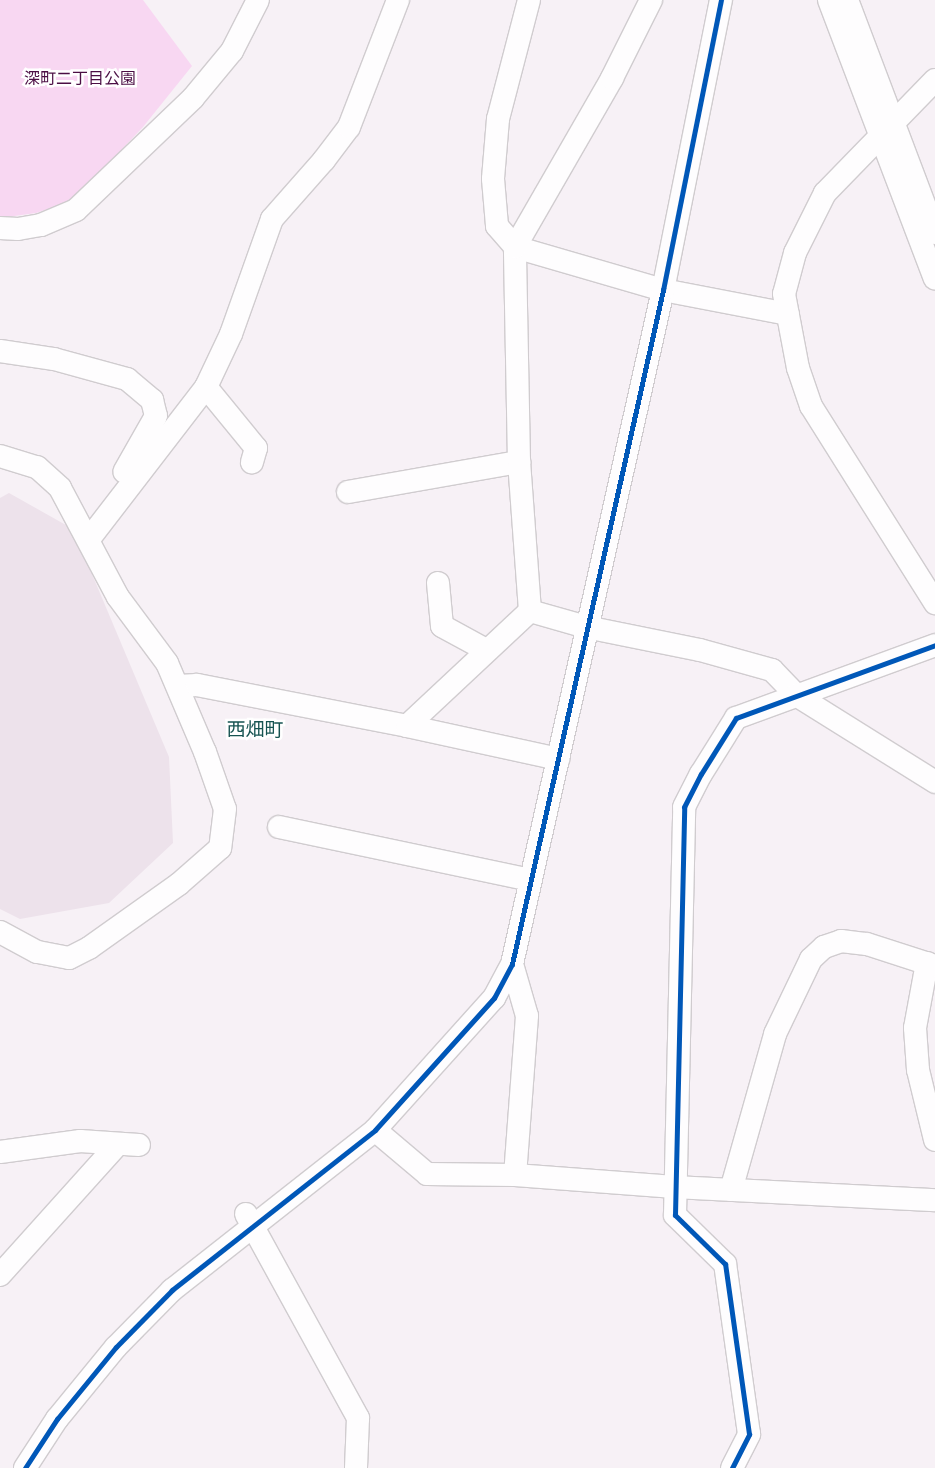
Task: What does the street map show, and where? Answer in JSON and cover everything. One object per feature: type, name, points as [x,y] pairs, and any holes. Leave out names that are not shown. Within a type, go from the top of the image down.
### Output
[{"type":"street","points":[[0,228],[18,229],[41,225],[76,210],[193,98],[232,51],[258,0]]},
{"type":"street","points":[[89,539],[113,505],[206,387],[231,334],[272,220],[324,160],[348,127],[398,0]]},
{"type":"street","points":[[529,0],[498,119],[493,179],[498,226],[515,247],[663,290],[788,314]]},
{"type":"street","points":[[530,611],[519,462],[515,247],[612,78],[651,0]]},
{"type":"street","points":[[25,1468],[58,1419],[116,1346],[172,1290],[249,1220],[375,1130],[494,998],[512,964],[663,290],[721,0]]},
{"type":"street","points":[[829,0],[935,233]]},
{"type":"street","points":[[847,0],[935,279]]},
{"type":"street","points":[[935,80],[825,193],[795,253],[784,294],[798,368],[810,406],[935,602]]},
{"type":"street","points":[[0,351],[54,359],[127,379],[152,400],[156,416],[121,478],[113,505]]},
{"type":"street","points":[[206,387],[256,448],[252,462]]},
{"type":"street","points":[[0,456],[38,467],[60,488],[89,539],[118,597],[167,663],[205,752],[225,809],[220,848],[171,890],[89,948],[69,958],[37,952],[0,932]]},
{"type":"street","points":[[348,492],[519,462]]},
{"type":"street","points":[[438,583],[442,626],[486,650]]},
{"type":"street","points":[[530,611],[586,627],[700,650],[772,670],[796,695],[935,782]]},
{"type":"street","points":[[407,726],[486,650],[530,611]]},
{"type":"street","points":[[732,1468],[749,1434],[725,1264],[675,1215],[684,807],[701,774],[736,718],[935,645]]},
{"type":"street","points":[[178,686],[197,685],[407,726],[558,759]]},
{"type":"street","points":[[279,827],[530,880]]},
{"type":"street","points":[[731,1190],[775,1034],[811,959],[824,947],[841,941],[867,944],[931,965],[915,1028],[918,1070],[935,1140]]},
{"type":"street","points":[[512,964],[527,1016],[516,1175]]},
{"type":"street","points":[[375,1130],[427,1174],[516,1175],[675,1187],[935,1200]]},
{"type":"street","points":[[0,1152],[80,1141],[128,1145],[0,1275]]},
{"type":"street","points":[[249,1220],[358,1418],[356,1468]]},
{"type":"shaded area","points":[[9,493],[73,529],[169,757],[173,843],[109,903],[20,919],[0,909],[0,498]]},
{"type":"green space","name":"深町二丁目公園","points":[[0,0],[143,0],[192,66],[143,127],[86,187],[69,202],[36,213],[7,217],[0,216]]},
{"type":"cycle path","points":[[25,1468],[57,1419],[116,1347],[172,1290],[375,1130],[494,998],[512,964],[663,290],[721,0]]},
{"type":"cycle path","points":[[732,1468],[749,1434],[725,1264],[675,1215],[684,807],[701,774],[736,718],[935,645]]},
{"type":"district","name":"西畑町","points":[[255,731]]}]
